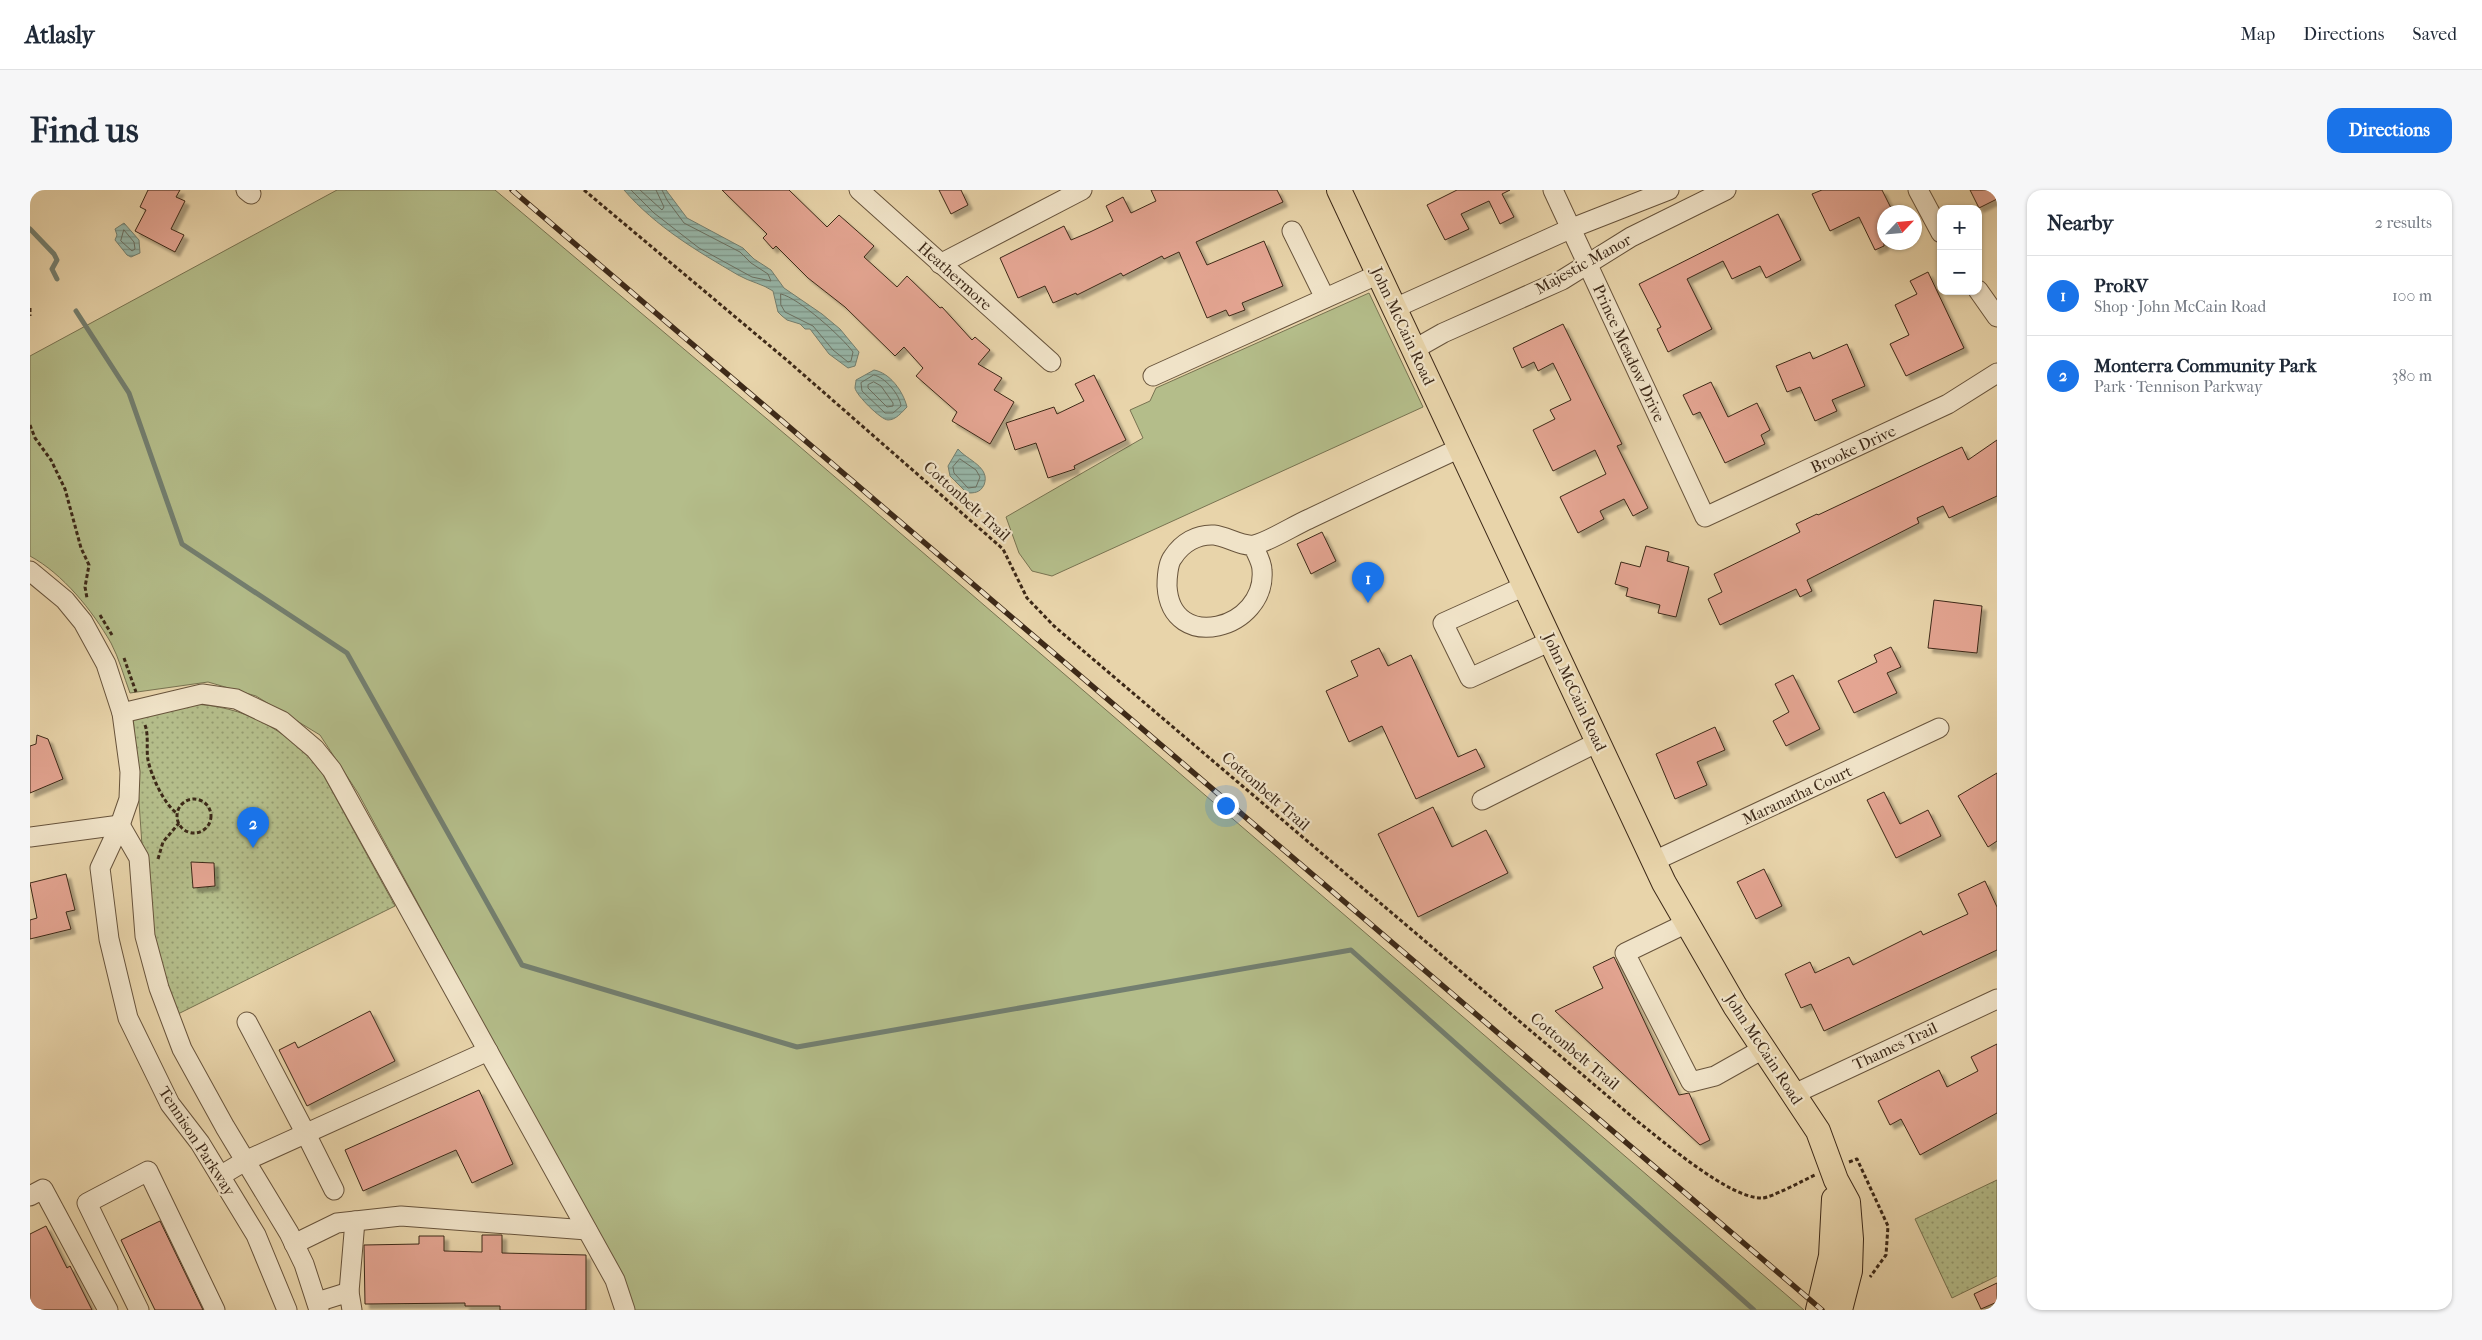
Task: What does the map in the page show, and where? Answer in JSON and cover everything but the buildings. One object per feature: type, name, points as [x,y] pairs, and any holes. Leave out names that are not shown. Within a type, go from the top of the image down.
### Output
[{"type":"main road","name":"John McCain Road","points":[[1338,190],[1654,861],[1687,923],[1763,1049],[1818,1131],[1834,1174],[1848,1202],[1851,1239],[1850,1271],[1840,1310]]},
{"type":"main road","name":"John McCain Road","points":[[1818,1310],[1831,1256],[1834,1174]]},
{"type":"street","name":"Heathermore","points":[[859,190],[1051,362]]},
{"type":"street","points":[[940,264],[1082,190]]},
{"type":"street","name":"Prince Meadow Drive","points":[[1553,190],[1705,517]]},
{"type":"street","name":"Majestic Manor","points":[[1395,308],[1572,228],[1669,190]]},
{"type":"street","name":"Majestic Manor","points":[[1413,350],[1443,333],[1562,280],[1631,237],[1726,190]]},
{"type":"street","points":[[1918,190],[1937,226]]},
{"type":"street","points":[[1292,231],[1325,298]]},
{"type":"street","points":[[1153,376],[1379,274]]},
{"type":"street","points":[[1982,295],[1997,317]]},
{"type":"street","name":"Brooke Drive","points":[[1705,517],[1948,404],[1997,373]]},
{"type":"street","points":[[1253,545],[1262,568],[1261,590],[1249,610],[1220,628],[1200,628],[1188,623],[1174,612],[1169,602],[1167,582],[1171,558],[1188,540],[1213,535],[1253,545],[1460,448]]},
{"type":"street","name":"Tennison Parkway","points":[[30,571],[64,600],[83,622],[106,664],[133,705],[129,799],[120,825],[100,868],[109,939],[128,1018],[170,1104],[200,1143],[256,1235],[287,1310]]},
{"type":"street","points":[[1525,586],[1442,624],[1470,678],[1551,641]]},
{"type":"street","points":[[133,705],[202,694],[236,699],[282,721],[315,749],[332,770],[615,1280],[625,1310]]},
{"type":"street","name":"Maranatha Court","points":[[1654,861],[1939,728]]},
{"type":"street","points":[[1482,800],[1598,742]]},
{"type":"street","points":[[30,836],[120,825]]},
{"type":"street","name":"Tennison Parkway","points":[[120,825],[139,858],[145,936],[164,1002],[182,1049],[294,1244],[304,1264],[318,1306]]},
{"type":"street","points":[[1687,923],[1626,954],[1691,1082],[1716,1076],[1763,1049]]},
{"type":"street","name":"Thames Trail","points":[[1794,1094],[1997,999]]},
{"type":"street","points":[[248,1022],[334,1190]]},
{"type":"street","points":[[220,1176],[245,1161],[488,1051]]},
{"type":"street","points":[[139,1310],[87,1203],[148,1171],[215,1310]]},
{"type":"street","points":[[30,1196],[43,1189],[108,1310]]},
{"type":"street","points":[[294,1244],[337,1223],[401,1216],[587,1230]]},
{"type":"street","points":[[318,1306],[351,1301],[355,1221]]},
{"type":"path","name":"Cottonbelt Trail","points":[[584,190],[790,362],[1003,549],[1027,598],[1054,626],[1637,1121],[1720,1184],[1762,1198],[1834,1174],[1857,1159],[1888,1226],[1886,1255],[1870,1276],[1868,1285]]},
{"type":"path","points":[[30,308],[30,316]]},
{"type":"path","points":[[30,426],[35,438],[51,460],[65,489],[81,548],[89,565],[85,587],[90,602]]},
{"type":"path","points":[[99,614],[104,618],[113,636]]},
{"type":"path","points":[[122,654],[133,705],[146,728],[148,761],[160,792],[171,809],[178,814]]},
{"type":"path","points":[[196,798],[204,802],[211,812],[212,819],[200,833],[191,834],[179,823],[178,814],[180,805],[196,798]]},
{"type":"path","points":[[158,863],[163,842],[179,823]]},
{"type":"green space","points":[[337,190],[495,190],[792,440],[1804,1310],[634,1310],[628,1290],[358,793],[320,735],[256,696],[208,682],[130,693],[114,649],[95,618],[65,583],[30,556],[30,356]]},
{"type":"green space","points":[[1369,293],[1423,407],[1052,576],[1032,571],[1019,553],[1006,517],[1143,438],[1130,410],[1150,401],[1156,388]]},
{"type":"green space","points":[[191,704],[229,709],[263,722],[293,742],[307,755],[320,769],[395,906],[178,1014],[148,933],[133,714]]},
{"type":"green space","points":[[1997,1180],[1997,1276],[1952,1298],[1915,1219]]},
{"type":"water","points":[[624,190],[666,190],[687,218],[743,248],[754,259],[771,270],[784,288],[840,329],[859,352],[855,366],[848,368],[829,354],[810,329],[805,329],[800,324],[787,320],[782,316],[778,312],[773,291],[738,275],[707,257],[663,227]]},
{"type":"water","points":[[124,223],[139,240],[140,253],[131,257],[127,255],[115,240],[117,235],[115,229]]},
{"type":"water","points":[[874,370],[885,375],[895,384],[905,401],[907,407],[894,419],[888,420],[880,416],[856,391],[856,380]]},
{"type":"water","points":[[958,449],[977,464],[984,473],[984,485],[979,491],[967,493],[950,476],[948,466]]},
{"type":"waterway","points":[[30,229],[54,254],[57,260],[52,269],[57,279]]},
{"type":"waterway","points":[[76,311],[129,393],[182,544],[347,653],[522,965],[797,1047],[1351,950],[1754,1310]]},
{"type":"railway","points":[[512,190],[1822,1310]]},
{"type":"place","name":"ProRV","points":[[1368,603]]},
{"type":"place","name":"Monterra Community Park","points":[[253,848]]}]
